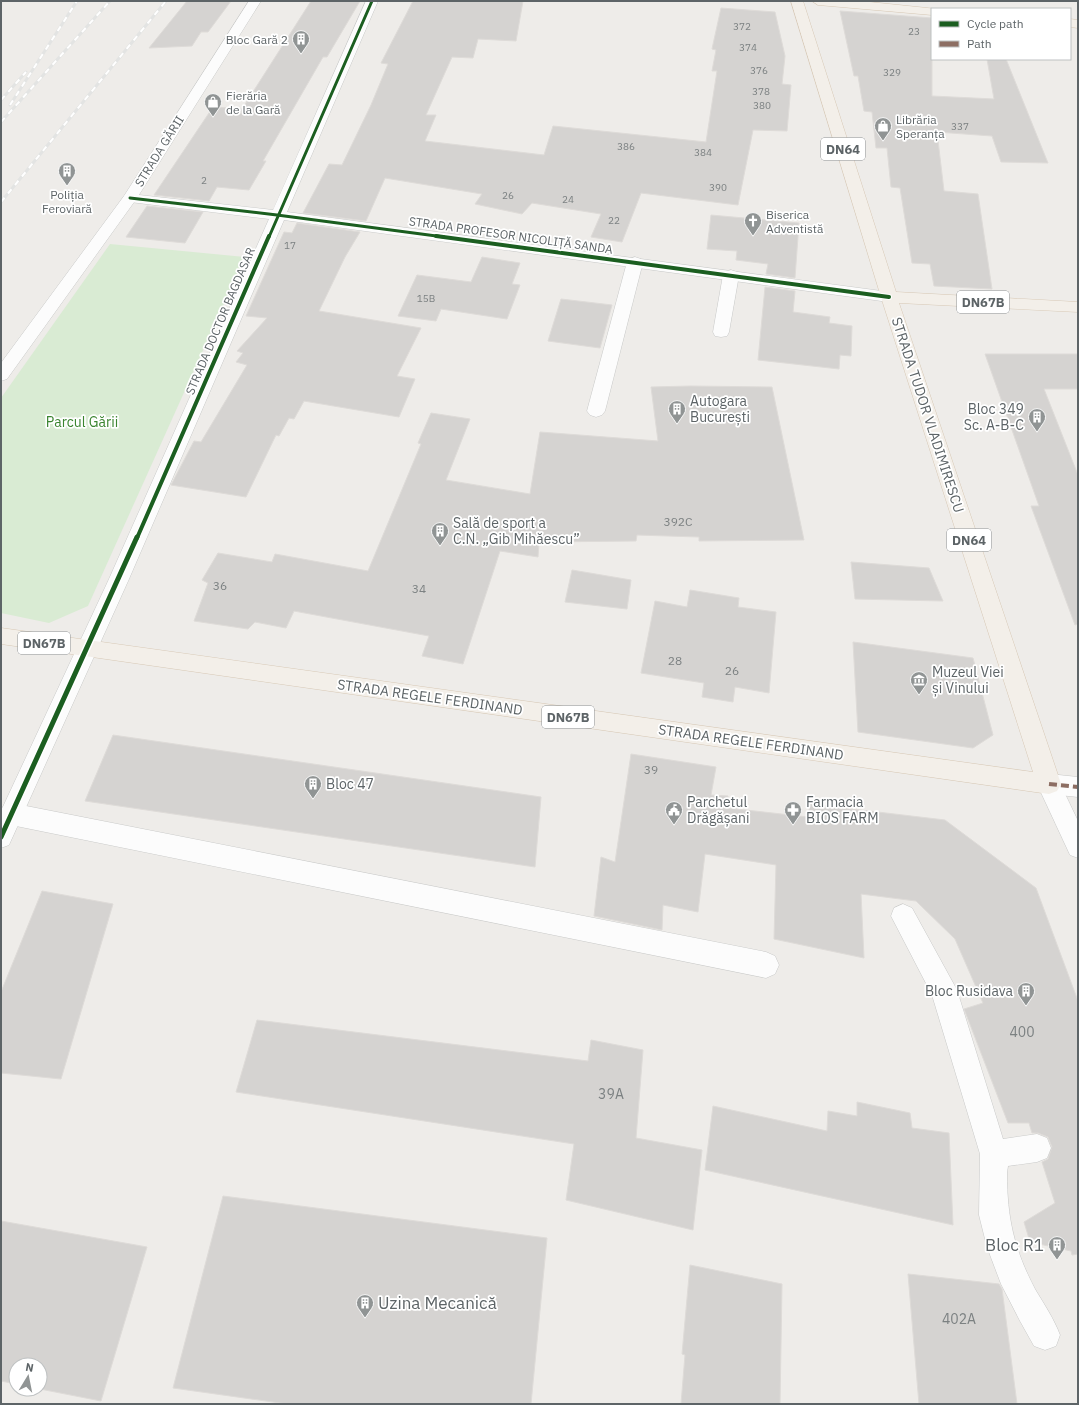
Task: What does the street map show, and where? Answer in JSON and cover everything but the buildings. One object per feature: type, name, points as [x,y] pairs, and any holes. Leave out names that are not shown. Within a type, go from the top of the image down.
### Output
[{"type":"main road","name":"STRADA TUDOR VLADIMIRESCU","points":[[797,1],[889,297],[1049,784]]},
{"type":"main road","points":[[818,1],[931,11]]},
{"type":"main road","name":"STRADA PROFESOR NICOLIȚĂ SANDA","points":[[889,297],[1078,307]]},
{"type":"main road","name":"STRADA REGELE FERDINAND","points":[[1,636],[1049,784]]},
{"type":"street","name":"STRADA GĂRII","points":[[1,375],[130,198],[255,1]]},
{"type":"street","name":"STRADA DOCTOR BAGDASAR","points":[[1,837],[87,649],[277,214],[372,1]]},
{"type":"street","name":"STRADA PROFESOR NICOLIȚĂ SANDA","points":[[130,198],[277,214],[889,297]]},
{"type":"street","points":[[596,411],[635,262]]},
{"type":"street","points":[[721,332],[731,275]]},
{"type":"street","name":"DN67B","points":[[1049,784],[1078,787]]},
{"type":"street","name":"STRADA TUDOR VLADIMIRESCU","points":[[1049,784],[1078,847]]},
{"type":"street","points":[[11,814],[766,965]]},
{"type":"street","points":[[903,916],[944,990],[994,1154],[993,1188],[996,1232],[1018,1290],[1045,1335]]},
{"type":"street","points":[[994,1154],[1037,1148]]},
{"type":"green space","name":"Parcul Gării","points":[[110,244],[245,257],[88,606],[49,623],[1,613],[1,398]]},
{"type":"railway","points":[[10,105],[77,1]]},
{"type":"railway","points":[[1,122],[110,1]]},
{"type":"railway","points":[[1,202],[166,1]]},
{"type":"railway","points":[[1,100],[26,72]]},
{"type":"marked path","points":[[1049,784],[1078,787]]},
{"type":"cycle path","points":[[1,837],[119,579],[372,1]]},
{"type":"cycle path","points":[[130,198],[277,215],[889,297]]},
{"type":"place","name":"Bloc Gară 2","points":[[301,54]]},
{"type":"place","name":"Fierăria de la Gară","points":[[213,117]]},
{"type":"place","name":"Librăria Speranța","points":[[883,141]]},
{"type":"place","name":"Poliția Feroviară","points":[[67,186]]},
{"type":"place","name":"Biserica Adventistă","points":[[753,236]]},
{"type":"place","name":"Autogara București","points":[[677,424]]},
{"type":"place","name":"Bloc 349 Sc. A-B-C","points":[[1037,432]]},
{"type":"place","name":"Sală de sport a C.N. „Gib Mihăescu”","points":[[440,546]]},
{"type":"place","name":"Muzeul Viei și Vinului","points":[[919,695]]},
{"type":"place","name":"Bloc 47","points":[[313,799]]},
{"type":"place","name":"Parchetul Drăgășani","points":[[674,825]]},
{"type":"place","name":"Farmacia BIOS FARM","points":[[793,825]]},
{"type":"place","name":"Bloc Rusidava","points":[[1026,1006]]},
{"type":"place","name":"Bloc R1","points":[[1057,1260]]},
{"type":"place","name":"Uzina Mecanică","points":[[365,1318]]}]
